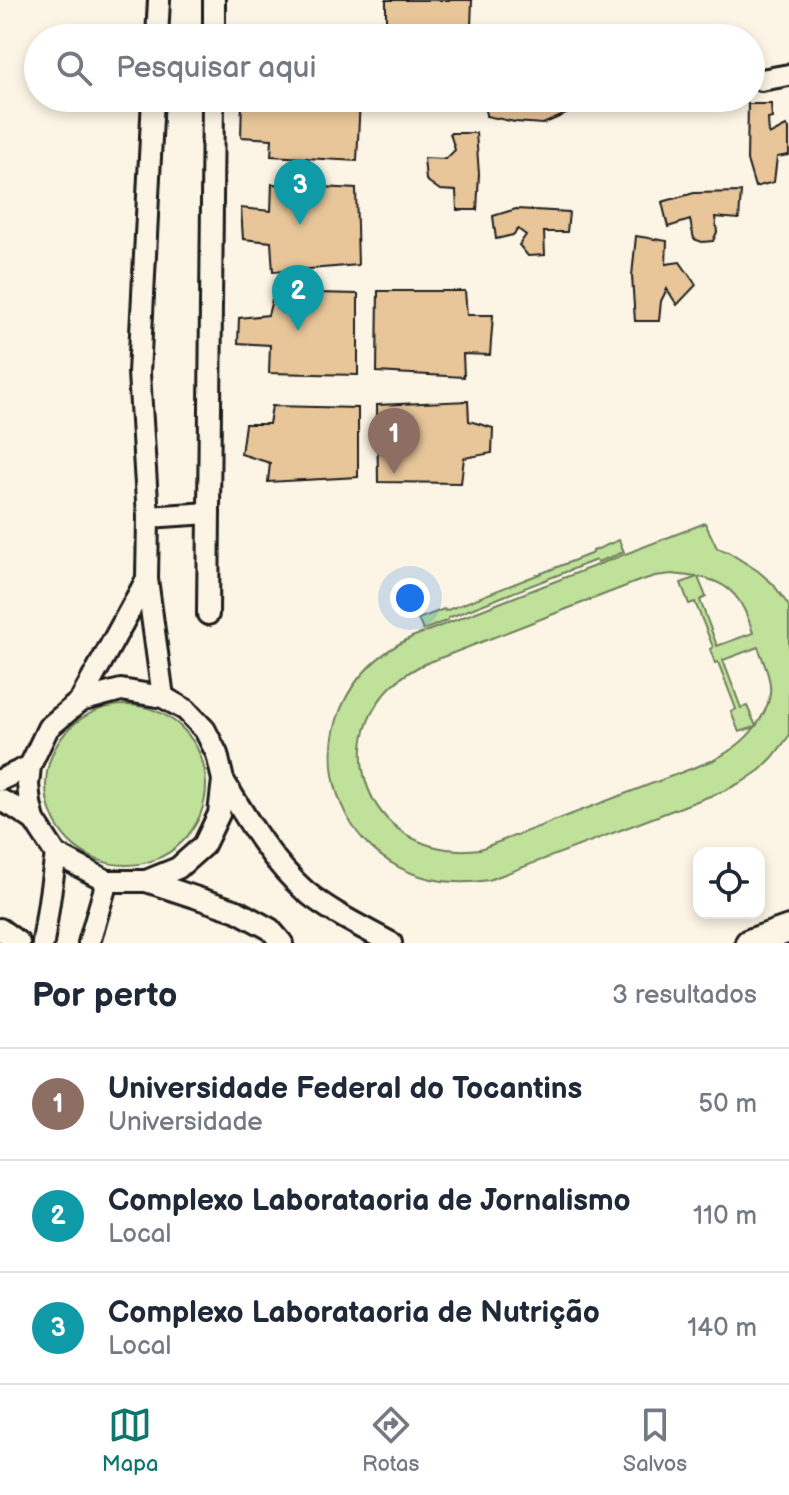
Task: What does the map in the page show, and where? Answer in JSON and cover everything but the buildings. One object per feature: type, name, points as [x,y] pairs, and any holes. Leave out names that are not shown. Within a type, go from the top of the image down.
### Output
[{"type":"main road","points":[[749,943],[789,929]]},
{"type":"street","points":[[158,24],[159,0]]},
{"type":"street","points":[[214,0],[214,24]]},
{"type":"street","points":[[765,79],[789,75]]},
{"type":"street","points":[[152,112],[139,373],[148,517],[147,579],[163,697]]},
{"type":"street","points":[[208,614],[213,112]]},
{"type":"street","points":[[148,517],[209,513]]},
{"type":"street","points":[[147,579],[80,701],[48,728],[30,766],[28,785],[34,820],[56,854],[107,881],[146,881],[237,911],[270,929],[282,943]]},
{"type":"street","points":[[80,701],[121,690],[163,697],[186,710],[205,730],[217,754],[223,780],[260,838],[287,872],[307,892],[391,943]]},
{"type":"street","points":[[0,780],[30,766]]},
{"type":"street","points":[[146,881],[178,868],[204,845],[219,814],[223,780]]},
{"type":"street","points":[[0,800],[34,820]]},
{"type":"street","points":[[43,943],[56,854]]},
{"type":"street","points":[[89,943],[107,881]]},
{"type":"street","points":[[0,929],[19,943]]},
{"type":"green space","points":[[705,523],[717,548],[758,571],[773,584],[789,606],[789,736],[760,770],[726,790],[489,880],[435,880],[390,862],[358,833],[338,794],[332,751],[341,708],[368,669],[412,637]],"holes":[[[672,574],[697,577],[681,583],[689,604],[695,602],[713,647],[710,649],[715,663],[718,662],[736,709],[731,712],[739,732],[755,727],[741,742],[714,760],[480,849],[439,848],[406,834],[381,812],[366,783],[362,751],[369,719],[389,689],[422,665],[655,576]],[[698,577],[720,584],[735,595],[753,633],[717,646],[700,600],[706,597]],[[758,647],[769,678],[770,696],[756,726],[747,706],[741,708],[723,660]]]},
{"type":"green space","points":[[619,540],[624,552],[598,562],[596,560],[423,630],[418,619],[593,553]]},
{"type":"green space","points":[[126,705],[157,711],[183,728],[200,754],[206,785],[200,816],[183,842],[157,859],[126,865],[95,859],[69,842],[52,816],[46,785],[52,754],[69,728],[95,711]]},
{"type":"place","name":"Complexo Laborataoria de Nutrição","points":[[300,225]]},
{"type":"place","name":"Complexo Laborataoria de Jornalismo","points":[[298,331]]},
{"type":"place","name":"Universidade Federal do Tocantins","points":[[394,474]]}]
